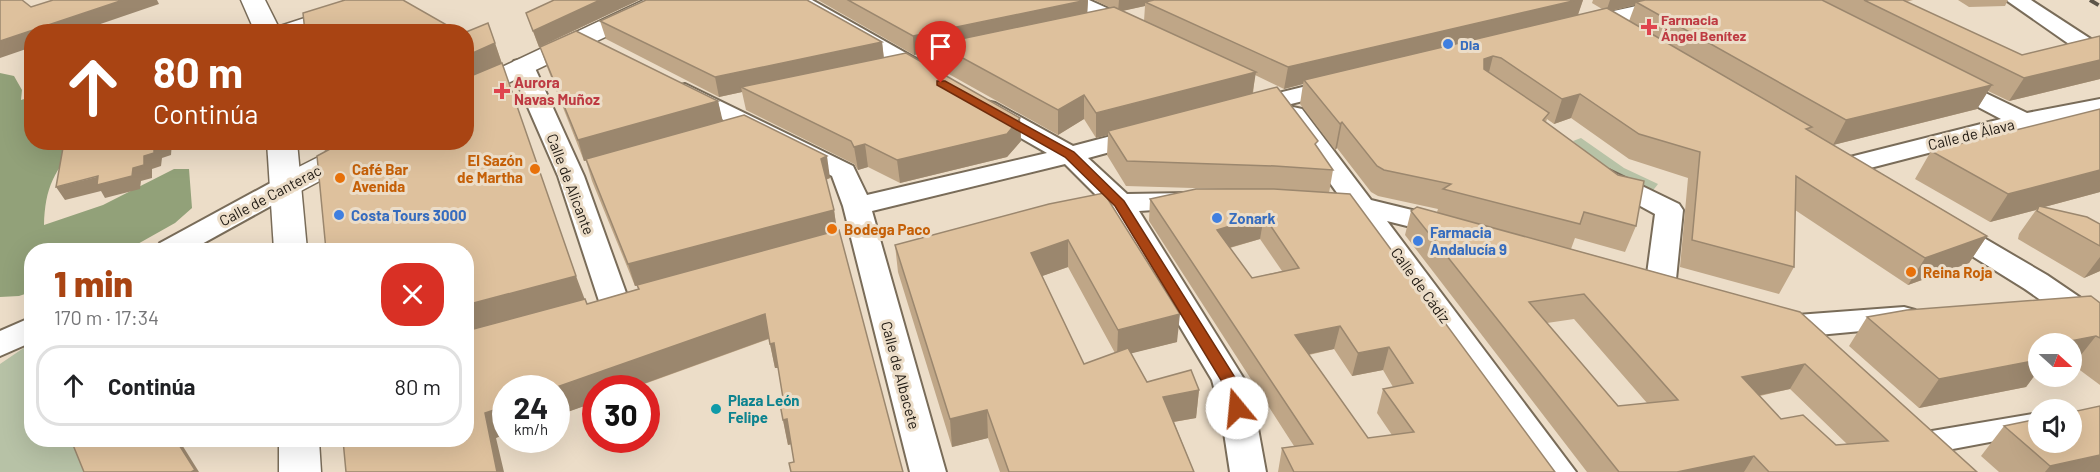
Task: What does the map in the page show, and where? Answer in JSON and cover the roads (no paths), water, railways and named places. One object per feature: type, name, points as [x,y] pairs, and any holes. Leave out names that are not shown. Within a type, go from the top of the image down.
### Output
[{"type":"street","points":[[253,0],[264,24]]},
{"type":"street","points":[[311,24],[385,0]]},
{"type":"street","points":[[474,91],[580,38],[664,0]]},
{"type":"street","points":[[797,0],[1070,155],[1120,204],[1228,379],[1235,394],[1241,443],[1248,472]]},
{"type":"street","points":[[1072,0],[1114,20]]},
{"type":"street","points":[[1565,29],[1693,0]]},
{"type":"street","points":[[2017,0],[2100,55]]},
{"type":"street","points":[[1572,3],[1634,41]]},
{"type":"street","points":[[1080,27],[1114,20],[1147,24]]},
{"type":"street","points":[[580,38],[611,53]]},
{"type":"street","points":[[880,70],[935,58]]},
{"type":"street","name":"Calle de Alicante","points":[[522,66],[571,176],[614,304]]},
{"type":"street","points":[[1932,74],[2024,121]]},
{"type":"street","name":"Calle de Albacete","points":[[664,80],[844,172],[854,200],[850,240],[874,277],[928,472]]},
{"type":"street","points":[[1226,113],[1358,80]]},
{"type":"street","points":[[1250,84],[1281,99]]},
{"type":"street","points":[[716,107],[754,98]]},
{"type":"street","name":"Calle de Cádiz","points":[[1281,99],[1364,207],[1558,472]]},
{"type":"street","name":"Calle de Álava","points":[[1871,183],[1833,161],[2100,106]]},
{"type":"street","points":[[718,133],[750,124]]},
{"type":"street","points":[[854,200],[1070,155],[1170,128]]},
{"type":"street","points":[[283,150],[290,243]]},
{"type":"street","name":"Calle de Canterac","points":[[183,243],[356,150]]},
{"type":"street","points":[[1588,162],[1614,182],[1670,210],[1660,289]]},
{"type":"street","points":[[571,176],[598,168]]},
{"type":"street","points":[[1120,204],[1213,201]]},
{"type":"street","points":[[1294,203],[1364,207],[1476,235]]},
{"type":"street","points":[[1928,217],[1996,256],[2100,326]]},
{"type":"street","points":[[2022,307],[2067,302],[2100,306]]},
{"type":"street","points":[[1751,314],[1797,326],[1931,316]]},
{"type":"street","points":[[1797,326],[1830,356]]},
{"type":"street","points":[[0,345],[24,332]]},
{"type":"street","points":[[1899,419],[1957,472]]},
{"type":"street","points":[[1926,443],[2028,425]]},
{"type":"street","points":[[299,447],[300,472]]},
{"type":"railway","points":[[2090,0],[2100,6]]},
{"type":"place","name":"Farmacia Ángel Benítez","points":[[1649,27]]},
{"type":"place","name":"Dia","points":[[1448,44]]},
{"type":"place","name":"Aurora Navas Muñoz","points":[[502,91]]},
{"type":"place","name":"El Sazón de Martha","points":[[535,169]]},
{"type":"place","name":"Café Bar Avenida","points":[[340,178]]},
{"type":"place","name":"Costa Tours 3000","points":[[339,215]]},
{"type":"place","name":"Zonark","points":[[1217,218]]},
{"type":"place","name":"Bodega Paco","points":[[832,229]]},
{"type":"place","name":"Farmacia Andalucía 9","points":[[1418,241]]},
{"type":"place","name":"Reina Roja","points":[[1911,272]]},
{"type":"place","name":"Plaza León Felipe","points":[[716,409]]}]
